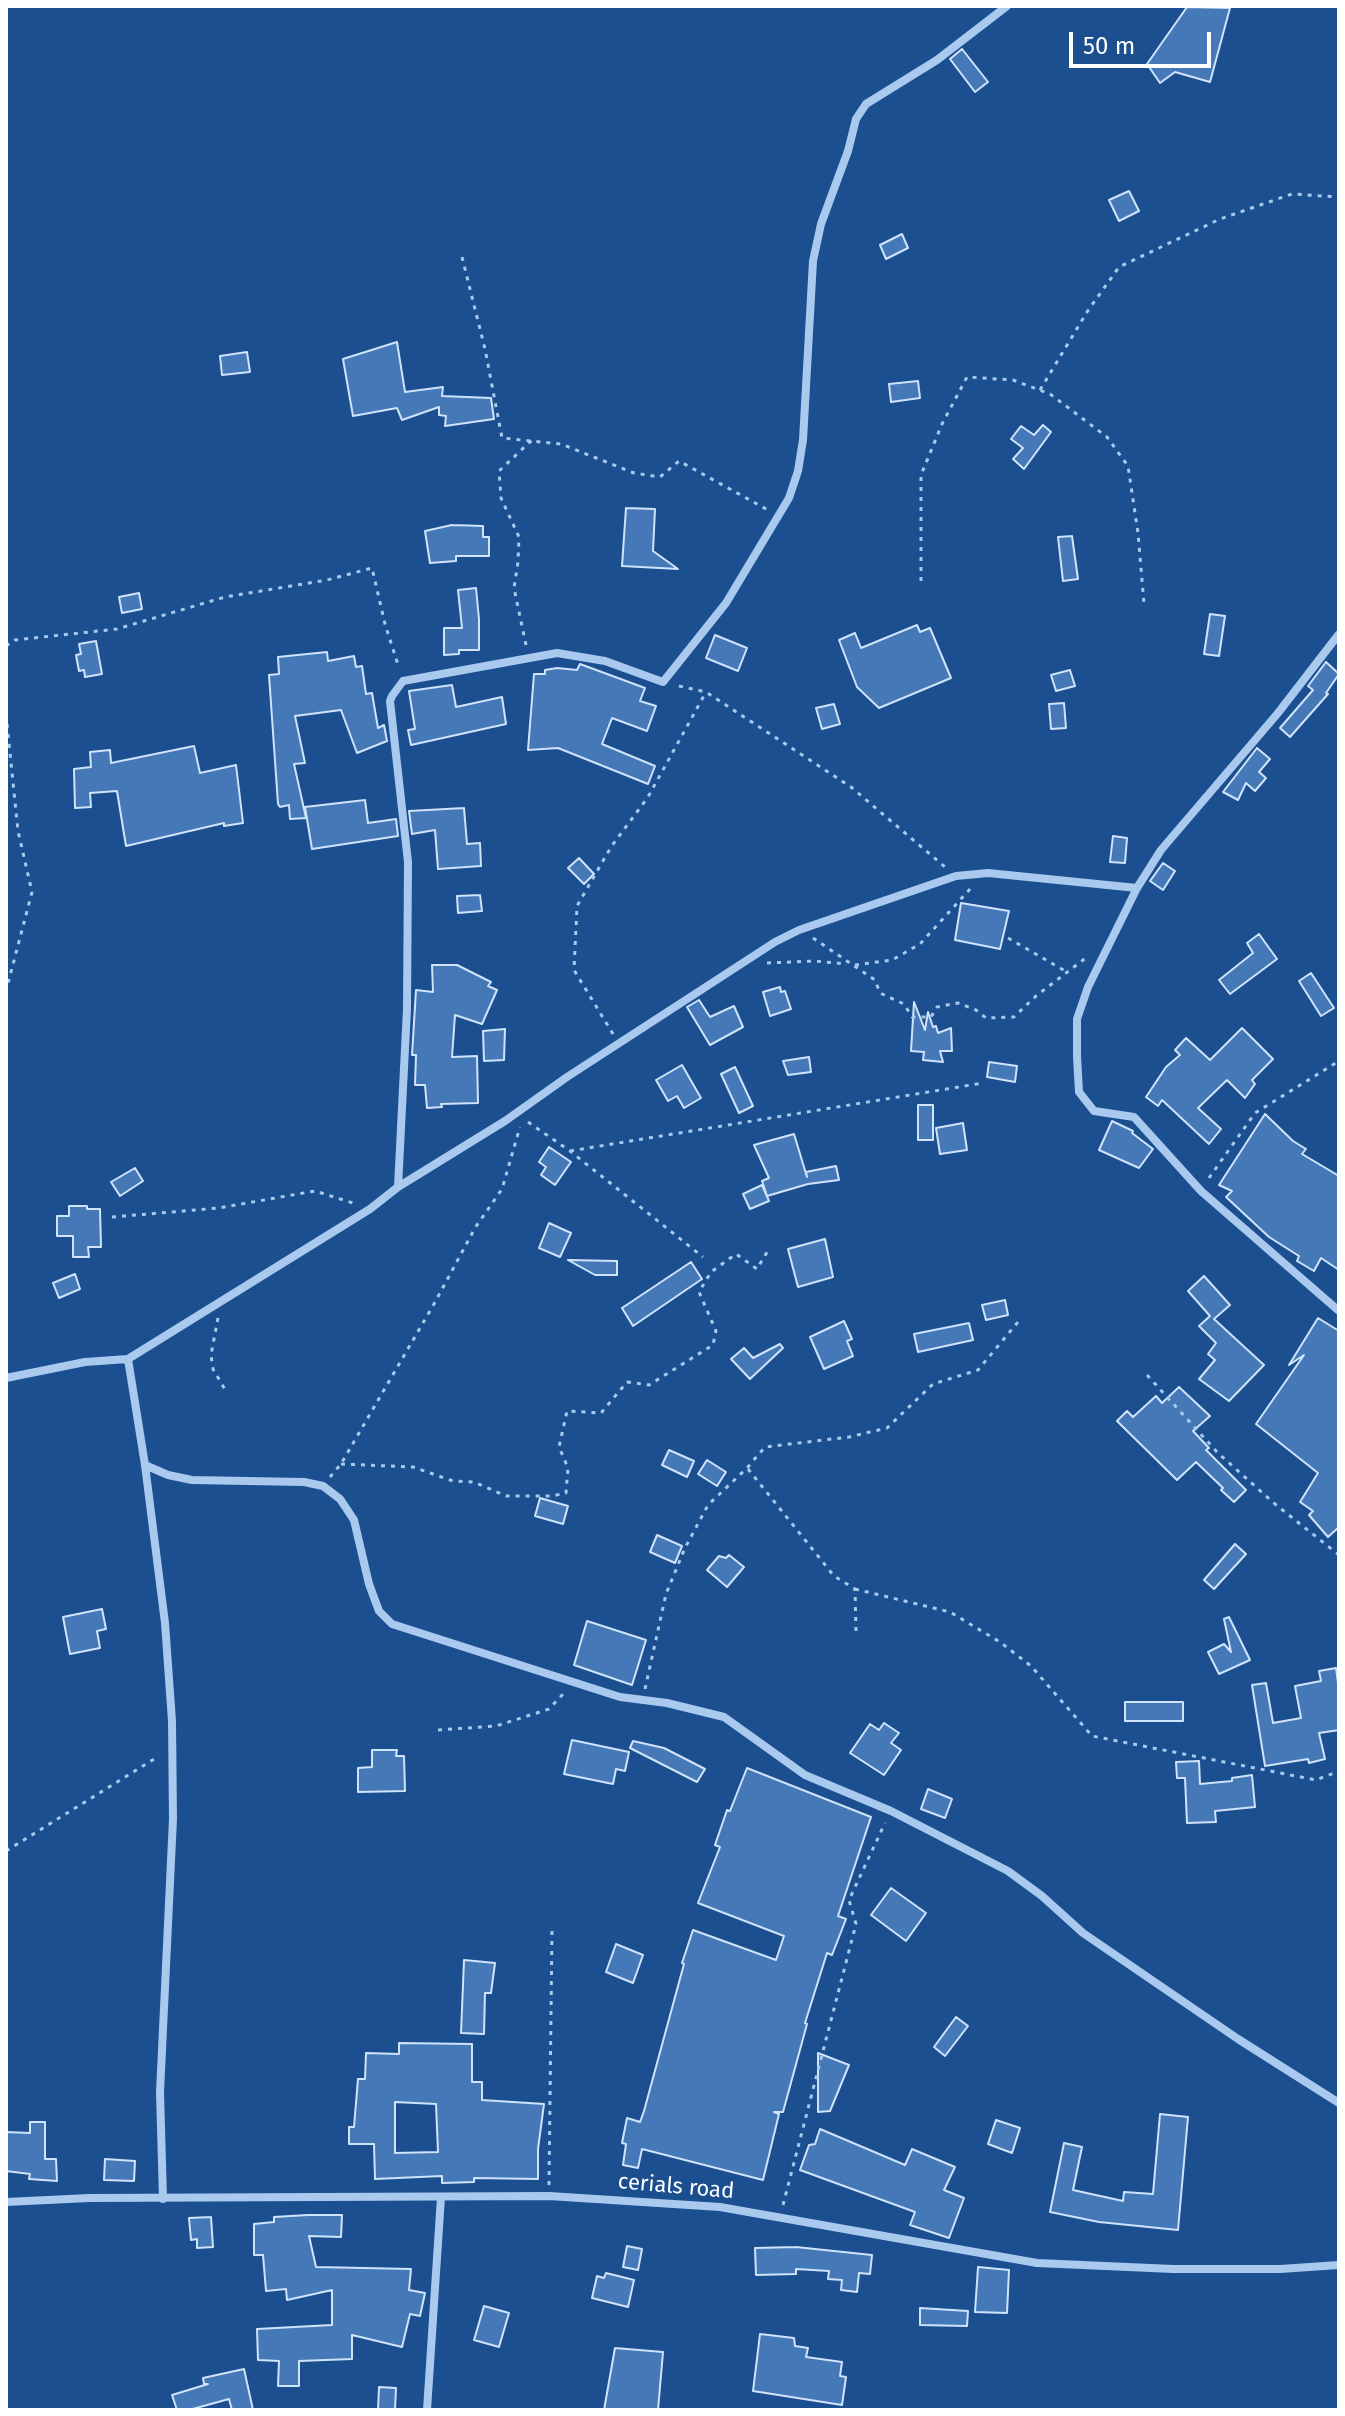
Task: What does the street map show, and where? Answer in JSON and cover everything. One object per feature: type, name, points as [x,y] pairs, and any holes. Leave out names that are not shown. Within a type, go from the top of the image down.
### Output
[{"type":"street","points":[[398,1187],[407,1009],[408,862],[390,701],[403,681],[557,653],[605,661],[663,682],[726,603],[780,516],[798,471],[803,440],[813,261],[821,224],[848,151],[856,119],[866,104],[937,60],[1007,6]]},
{"type":"street","points":[[1339,634],[1278,713],[1161,850],[1102,955],[1077,1019],[1079,1092],[1094,1111],[1134,1117],[1201,1191],[1339,1311]]},
{"type":"street","points":[[6,1378],[85,1362],[128,1359],[370,1209],[398,1187],[493,1129],[743,963],[799,930],[956,876],[988,873],[1137,888]]},
{"type":"street","points":[[128,1359],[165,1623],[172,1748],[173,1819],[160,2092],[163,2199]]},
{"type":"street","points":[[145,1465],[168,1475],[192,1480],[292,1481],[323,1486],[340,1499],[354,1520],[369,1584],[379,1611],[392,1624],[620,1697],[697,1709],[724,1717],[805,1775],[891,1811],[1008,1871],[1083,1933],[1238,2039],[1339,2103]]},
{"type":"street","name":"cerials road","points":[[6,2203],[89,2198],[549,2196],[720,2207],[1037,2263],[1186,2270],[1339,2265]]},
{"type":"street","points":[[427,2410],[441,2197]]},
{"type":"path","points":[[1040,390],[1087,312],[1119,267],[1220,219],[1292,194],[1339,197]]},
{"type":"path","points":[[462,257],[485,349],[502,438],[561,444],[634,473],[660,477],[679,461],[780,516]]},
{"type":"path","points":[[921,581],[921,475],[942,424],[967,377],[1013,380],[1050,394],[1107,437],[1128,466],[1144,604]]},
{"type":"path","points":[[528,657],[514,588],[519,537],[501,498],[499,471],[534,439]]},
{"type":"path","points":[[6,646],[15,640],[117,629],[225,597],[327,580],[372,568],[403,681]]},
{"type":"path","points":[[663,682],[706,692],[851,787],[956,876]]},
{"type":"path","points":[[619,1044],[574,970],[577,906],[611,847],[648,797],[706,692]]},
{"type":"path","points":[[6,714],[18,831],[32,892],[6,991]]},
{"type":"path","points":[[743,963],[814,961],[851,965],[892,960],[920,944],[961,897],[988,873]]},
{"type":"path","points":[[799,930],[875,980],[880,993],[904,1004],[912,1017],[931,1017],[937,1007],[958,1003],[986,1018],[1014,1017],[1091,953]]},
{"type":"path","points":[[1008,938],[1068,973]]},
{"type":"path","points":[[1201,1191],[1255,1113],[1339,1061]]},
{"type":"path","points":[[570,1151],[983,1083]]},
{"type":"path","points":[[323,1486],[341,1464],[475,1228],[502,1189],[523,1119],[570,1151],[703,1257]]},
{"type":"path","points":[[112,1217],[219,1208],[315,1191],[370,1209]]},
{"type":"path","points":[[341,1464],[413,1467],[453,1481],[474,1482],[506,1496],[566,1493],[568,1468],[559,1447],[567,1411],[601,1413],[627,1382],[649,1385],[713,1345],[716,1331],[699,1292],[711,1272],[736,1254],[757,1269],[770,1247]]},
{"type":"path","points":[[219,1305],[211,1355],[213,1369],[227,1393]]},
{"type":"path","points":[[642,1700],[666,1594],[685,1548],[708,1505],[765,1447],[849,1437],[887,1428],[933,1384],[978,1370],[1018,1322]]},
{"type":"path","points":[[1147,1375],[1218,1453],[1339,1555]]},
{"type":"path","points":[[747,1468],[834,1576],[855,1589],[950,1612],[1000,1642],[1031,1666],[1092,1736],[1316,1780],[1339,1771]]},
{"type":"path","points":[[855,1589],[856,1631]]},
{"type":"path","points":[[438,1730],[496,1726],[549,1709],[573,1681]]},
{"type":"path","points":[[6,1851],[172,1748]]},
{"type":"path","points":[[780,2216],[856,1924],[849,1900],[891,1811]]},
{"type":"path","points":[[549,2196],[552,1928]]},
{"type":"building","points":[[1187,7],[1230,8],[1210,82],[1175,72],[1160,83],[1147,64]]},
{"type":"building","points":[[962,49],[988,82],[975,92],[950,59]]},
{"type":"building","points":[[1129,191],[1139,211],[1119,221],[1109,200]]},
{"type":"building","points":[[902,234],[908,248],[886,259],[880,245]]},
{"type":"building","points":[[397,342],[405,392],[443,387],[442,396],[491,398],[494,419],[445,426],[446,416],[439,415],[439,407],[402,420],[397,408],[353,416],[343,359]]},
{"type":"building","points":[[247,352],[250,372],[222,375],[220,356]]},
{"type":"building","points":[[918,381],[920,398],[891,402],[889,384]]},
{"type":"building","points":[[1043,425],[1051,432],[1024,469],[1013,459],[1023,448],[1011,439],[1021,426],[1034,435]]},
{"type":"building","points":[[626,508],[655,509],[653,551],[678,569],[622,566]]},
{"type":"building","points":[[452,525],[483,526],[483,537],[489,537],[489,556],[456,556],[456,561],[430,563],[425,531]]},
{"type":"building","points":[[1072,536],[1078,579],[1063,581],[1058,537]]},
{"type":"building","points":[[476,588],[479,650],[459,650],[459,654],[444,655],[444,628],[462,628],[458,590]]},
{"type":"building","points":[[139,593],[142,609],[122,613],[119,597]]},
{"type":"building","points":[[1210,614],[1225,616],[1219,656],[1204,654]]},
{"type":"building","points":[[917,625],[920,632],[930,628],[951,678],[879,708],[857,687],[839,640],[855,633],[861,648]]},
{"type":"building","points":[[715,635],[747,648],[738,671],[706,658]]},
{"type":"building","points":[[96,641],[102,674],[85,677],[84,670],[79,671],[76,655],[81,654],[79,644]]},
{"type":"building","points":[[327,652],[328,661],[354,656],[356,667],[362,666],[366,694],[372,693],[378,728],[384,725],[387,741],[357,753],[341,710],[295,716],[305,763],[294,764],[306,818],[290,819],[289,805],[280,807],[278,804],[269,675],[279,674],[278,657]]},
{"type":"building","points":[[1326,662],[1339,674],[1328,694],[1290,737],[1280,728],[1313,690],[1308,686]]},
{"type":"building","points":[[580,664],[645,688],[640,701],[656,706],[647,731],[612,718],[602,744],[655,766],[648,784],[558,748],[528,750],[534,674],[545,674],[545,670],[557,668],[577,670]]},
{"type":"building","points":[[1070,670],[1075,686],[1056,691],[1051,675]]},
{"type":"building","points":[[452,685],[456,707],[502,697],[506,724],[411,745],[408,730],[415,729],[409,691]]},
{"type":"building","points":[[1064,703],[1066,728],[1051,729],[1049,704]]},
{"type":"building","points":[[834,704],[840,724],[822,729],[816,708]]},
{"type":"building","points":[[194,746],[200,773],[236,765],[243,823],[224,826],[224,823],[126,846],[117,791],[90,793],[91,807],[75,808],[74,769],[91,767],[90,752],[110,750],[111,763]]},
{"type":"building","points":[[1257,748],[1270,759],[1259,772],[1266,778],[1255,791],[1246,783],[1238,800],[1223,792]]},
{"type":"building","points":[[365,800],[368,823],[396,819],[398,836],[312,849],[305,807]]},
{"type":"building","points":[[464,808],[467,844],[480,843],[481,866],[438,869],[435,830],[412,834],[409,811]]},
{"type":"building","points":[[1113,836],[1127,838],[1125,863],[1110,862]]},
{"type":"building","points":[[579,858],[594,874],[584,884],[568,868]]},
{"type":"building","points":[[1163,863],[1175,871],[1163,890],[1150,881]]},
{"type":"building","points":[[480,895],[482,911],[458,913],[457,896]]},
{"type":"building","points":[[961,903],[1009,911],[1000,949],[955,940]]},
{"type":"building","points":[[1259,934],[1277,959],[1230,994],[1219,980],[1253,953],[1247,943]]},
{"type":"building","points":[[432,965],[457,965],[491,982],[488,986],[497,990],[482,1024],[455,1015],[452,1057],[477,1056],[478,1103],[441,1104],[442,1107],[427,1108],[425,1085],[415,1085],[416,1055],[412,1055],[416,990],[433,992]]},
{"type":"building","points":[[1311,973],[1334,1008],[1321,1016],[1299,981]]},
{"type":"building","points":[[780,987],[781,992],[785,991],[791,1009],[770,1016],[763,992]]},
{"type":"building","points":[[699,1000],[710,1017],[734,1006],[743,1027],[710,1045],[687,1007]]},
{"type":"building","points":[[914,1002],[925,1030],[928,1012],[938,1033],[951,1028],[952,1051],[940,1051],[943,1062],[923,1060],[924,1052],[911,1051]]},
{"type":"building","points":[[1242,1028],[1273,1059],[1252,1080],[1255,1084],[1245,1098],[1227,1080],[1198,1108],[1221,1129],[1209,1144],[1162,1100],[1158,1106],[1146,1097],[1166,1067],[1180,1055],[1175,1050],[1186,1038],[1210,1060]]},
{"type":"building","points":[[505,1029],[504,1060],[484,1061],[483,1031]]},
{"type":"building","points":[[809,1057],[811,1072],[788,1075],[783,1061]]},
{"type":"building","points":[[989,1062],[1017,1066],[1015,1082],[987,1077]]},
{"type":"building","points":[[682,1065],[701,1098],[684,1108],[677,1096],[668,1101],[656,1080]]},
{"type":"building","points":[[735,1067],[753,1106],[739,1113],[721,1074]]},
{"type":"building","points":[[918,1105],[933,1105],[933,1140],[918,1140]]},
{"type":"building","points":[[1265,1114],[1306,1149],[1302,1154],[1339,1176],[1339,1270],[1321,1258],[1314,1271],[1297,1261],[1299,1256],[1269,1237],[1226,1197],[1232,1191],[1219,1185]]},
{"type":"building","points":[[1112,1121],[1133,1131],[1153,1149],[1139,1168],[1099,1150]]},
{"type":"building","points":[[963,1123],[967,1150],[940,1154],[936,1128]]},
{"type":"building","points":[[794,1134],[807,1177],[806,1172],[836,1166],[839,1180],[808,1184],[767,1196],[762,1181],[769,1178],[754,1145]]},
{"type":"building","points":[[549,1147],[571,1162],[555,1185],[541,1175],[546,1167],[539,1162]]},
{"type":"building","points":[[135,1168],[143,1181],[120,1196],[111,1182]]},
{"type":"building","points":[[762,1185],[769,1201],[750,1209],[743,1194]]},
{"type":"building","points":[[69,1206],[100,1209],[101,1247],[88,1247],[89,1257],[73,1257],[73,1236],[57,1236],[57,1216],[69,1216]]},
{"type":"building","points":[[549,1223],[571,1233],[560,1257],[539,1248]]},
{"type":"building","points":[[825,1239],[833,1277],[798,1287],[788,1249]]},
{"type":"building","points":[[568,1260],[617,1261],[617,1275],[595,1275]]},
{"type":"building","points":[[691,1262],[702,1279],[633,1326],[622,1308]]},
{"type":"building","points":[[75,1274],[80,1289],[59,1298],[53,1283]]},
{"type":"building","points":[[1204,1276],[1230,1305],[1214,1319],[1264,1365],[1229,1401],[1199,1379],[1215,1360],[1208,1354],[1216,1343],[1199,1326],[1210,1316],[1188,1291]]},
{"type":"building","points":[[1005,1300],[1008,1315],[986,1320],[982,1305]]},
{"type":"building","points":[[1318,1318],[1339,1331],[1339,1527],[1328,1537],[1309,1515],[1313,1511],[1300,1502],[1318,1473],[1256,1424],[1304,1355],[1289,1365]]},
{"type":"building","points":[[844,1321],[852,1339],[847,1341],[853,1356],[824,1369],[810,1337]]},
{"type":"building","points":[[969,1323],[973,1340],[918,1352],[914,1334]]},
{"type":"building","points":[[780,1344],[783,1348],[750,1379],[731,1359],[744,1348],[753,1358]]},
{"type":"building","points":[[1179,1387],[1210,1416],[1193,1431],[1209,1448],[1206,1450],[1246,1490],[1234,1502],[1196,1462],[1177,1480],[1117,1421],[1127,1411],[1133,1417],[1156,1396],[1162,1403]]},
{"type":"building","points":[[669,1450],[694,1461],[687,1477],[662,1465]]},
{"type":"building","points":[[707,1460],[726,1472],[717,1486],[698,1474]]},
{"type":"building","points":[[540,1498],[568,1506],[563,1524],[535,1516]]},
{"type":"building","points":[[657,1535],[682,1546],[675,1563],[650,1552]]},
{"type":"building","points":[[1235,1544],[1246,1554],[1214,1589],[1204,1580]]},
{"type":"building","points":[[729,1555],[744,1567],[727,1587],[707,1570],[719,1556],[726,1558]]},
{"type":"building","points":[[102,1609],[106,1629],[97,1631],[100,1648],[70,1654],[63,1617]]},
{"type":"building","points":[[1229,1617],[1250,1660],[1219,1674],[1208,1652],[1224,1644],[1231,1652],[1224,1619]]},
{"type":"building","points":[[587,1621],[646,1640],[632,1685],[574,1665]]},
{"type":"building","points":[[1336,1668],[1339,1730],[1319,1733],[1325,1759],[1265,1766],[1252,1685],[1266,1683],[1273,1723],[1301,1718],[1295,1686],[1321,1681],[1319,1671]]},
{"type":"building","points":[[1125,1702],[1183,1702],[1183,1721],[1125,1721]]},
{"type":"building","points":[[884,1723],[899,1733],[891,1743],[901,1750],[884,1775],[850,1753],[870,1724],[879,1730]]},
{"type":"building","points":[[572,1740],[629,1752],[625,1771],[616,1769],[613,1784],[564,1774]]},
{"type":"building","points":[[633,1741],[664,1748],[705,1769],[697,1782],[630,1748]]},
{"type":"building","points":[[372,1750],[397,1750],[396,1756],[404,1756],[405,1791],[358,1792],[358,1768],[372,1767]]},
{"type":"building","points":[[1199,1761],[1200,1784],[1232,1781],[1232,1778],[1252,1775],[1255,1807],[1215,1811],[1216,1822],[1187,1823],[1185,1778],[1177,1778],[1176,1762]]},
{"type":"building","points":[[747,1768],[871,1817],[838,1916],[846,1919],[832,1955],[827,1953],[805,2023],[783,2112],[774,2112],[779,2114],[763,2180],[642,2149],[638,2168],[623,2165],[626,2144],[622,2143],[627,2118],[640,2122],[644,2111],[693,1930],[776,1960],[784,1936],[698,1903],[720,1847],[715,1845],[727,1810],[730,1811]]},
{"type":"building","points":[[928,1789],[952,1799],[945,1818],[921,1809]]},
{"type":"building","points":[[891,1888],[926,1913],[906,1941],[871,1915]]},
{"type":"building","points":[[616,1944],[643,1955],[633,1983],[606,1972]]},
{"type":"building","points":[[464,1960],[495,1963],[491,1993],[485,1993],[484,2034],[461,2033]]},
{"type":"building","points":[[956,2017],[968,2026],[945,2056],[934,2047]]},
{"type":"building","points":[[399,2043],[472,2044],[472,2082],[482,2082],[482,2100],[544,2104],[538,2179],[474,2178],[474,2182],[442,2183],[442,2176],[375,2179],[374,2144],[349,2144],[349,2127],[354,2127],[358,2079],[365,2079],[366,2053],[399,2054]],"holes":[[[395,2102],[436,2104],[438,2152],[395,2153]]]},
{"type":"building","points":[[818,2053],[849,2065],[830,2111],[818,2112]]},
{"type":"building","points":[[1160,2114],[1188,2117],[1178,2230],[1099,2222],[1050,2212],[1064,2143],[1082,2147],[1073,2190],[1123,2201],[1124,2192],[1153,2194]]},
{"type":"building","points":[[996,2120],[1020,2128],[1012,2153],[988,2144]]},
{"type":"building","points":[[30,2122],[45,2122],[45,2159],[56,2159],[57,2181],[29,2179],[30,2174],[6,2171],[6,2132],[30,2133]]},
{"type":"building","points":[[820,2129],[905,2165],[912,2149],[955,2167],[944,2190],[964,2198],[949,2238],[910,2225],[915,2212],[800,2170],[809,2145],[815,2144]]},
{"type":"building","points":[[105,2159],[135,2161],[134,2181],[104,2180]]},
{"type":"building","points":[[342,2215],[341,2237],[309,2236],[316,2267],[411,2269],[409,2290],[425,2293],[420,2316],[410,2314],[402,2347],[352,2335],[352,2359],[299,2361],[299,2386],[278,2386],[279,2361],[258,2360],[257,2329],[332,2325],[332,2290],[287,2300],[286,2289],[266,2291],[263,2255],[254,2255],[254,2224],[274,2222],[274,2217]]},
{"type":"building","points":[[211,2217],[213,2247],[197,2248],[197,2239],[191,2240],[189,2218]]},
{"type":"building","points":[[627,2246],[642,2249],[638,2270],[623,2267]]},
{"type":"building","points":[[796,2247],[872,2255],[870,2274],[859,2273],[857,2292],[841,2290],[842,2280],[828,2279],[829,2271],[796,2269],[796,2274],[756,2275],[755,2248]]},
{"type":"building","points":[[978,2267],[1009,2270],[1007,2313],[975,2312]]},
{"type":"building","points":[[606,2273],[634,2280],[628,2307],[592,2298],[597,2276],[604,2278]]},
{"type":"building","points":[[484,2306],[509,2313],[499,2347],[474,2340]]},
{"type":"building","points":[[920,2308],[968,2311],[967,2326],[920,2325]]},
{"type":"building","points":[[760,2334],[794,2338],[795,2346],[808,2348],[806,2357],[842,2362],[840,2376],[846,2377],[842,2405],[753,2391]]},
{"type":"building","points":[[615,2348],[663,2352],[658,2410],[604,2410]]},
{"type":"building","points":[[244,2369],[253,2410],[232,2410],[229,2399],[189,2410],[177,2410],[172,2395],[208,2384],[204,2384],[203,2378]]},
{"type":"building","points":[[379,2387],[396,2388],[395,2410],[378,2410]]}]
